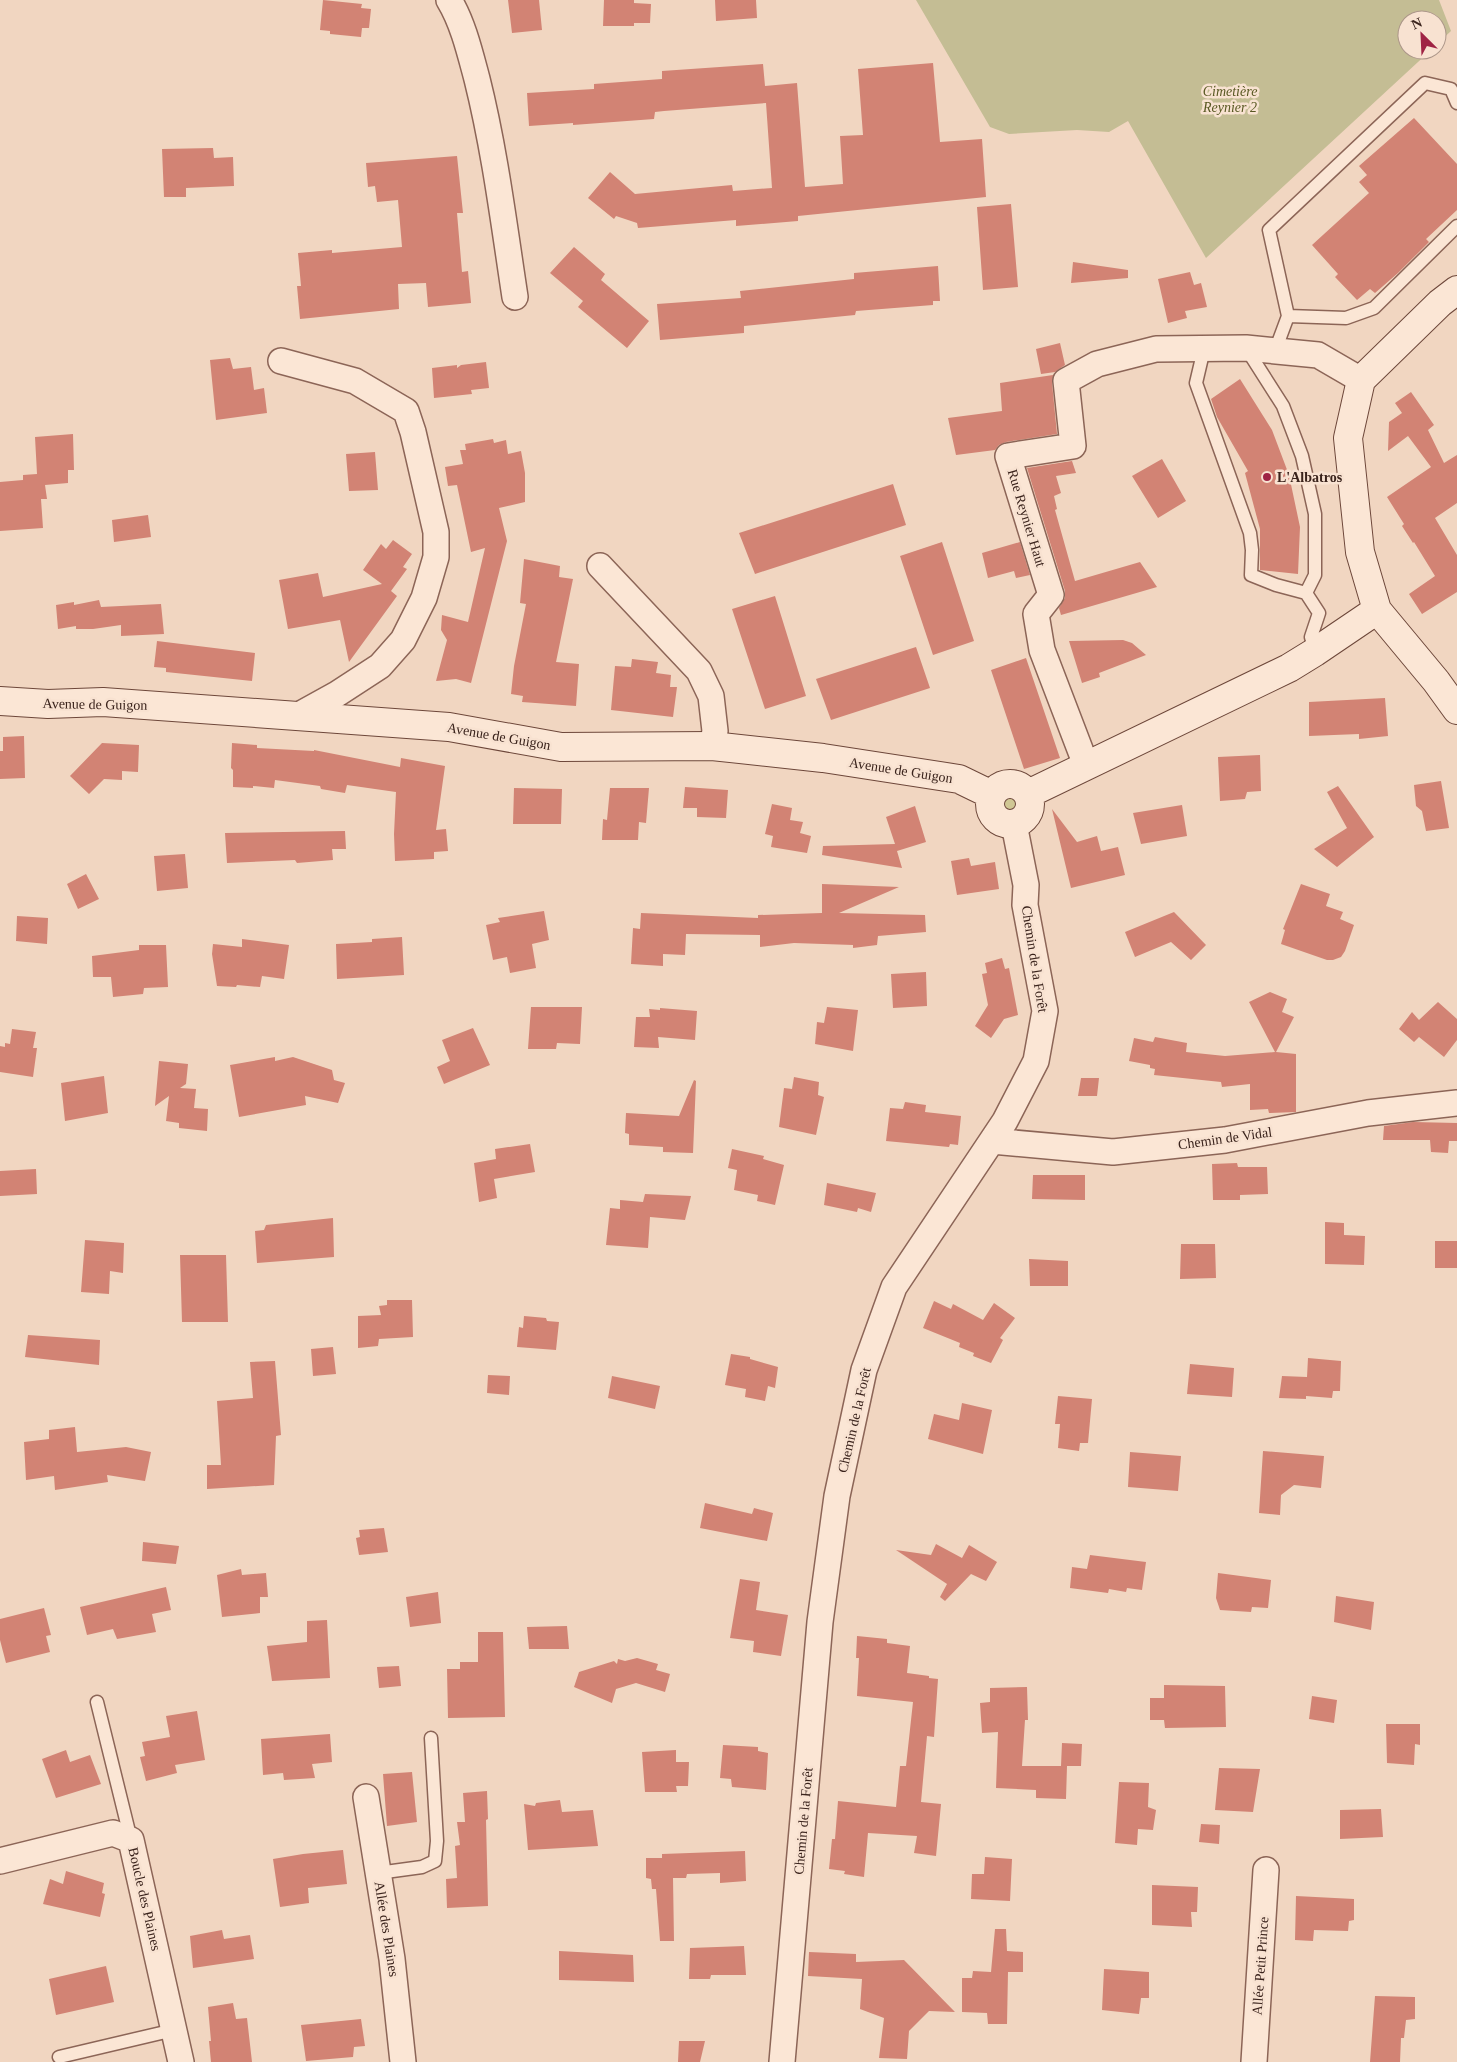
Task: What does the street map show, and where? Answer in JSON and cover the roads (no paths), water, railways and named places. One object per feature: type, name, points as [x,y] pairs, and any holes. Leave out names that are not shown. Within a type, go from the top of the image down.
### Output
[{"type":"street","points":[[449,0],[454,8],[470,54],[486,118],[515,298]]},
{"type":"street","points":[[1457,290],[1440,303],[1361,380],[1348,438],[1360,552],[1377,610],[1436,681],[1457,710]]},
{"type":"street","name":"Rue Reynier Haut","points":[[1086,765],[1042,650],[1036,614],[1051,595],[1008,456],[1073,446],[1066,381],[1096,364],[1156,349],[1246,348],[1318,355],[1361,380]]},
{"type":"street","points":[[281,361],[356,381],[406,411],[413,432],[436,532],[436,556],[426,590],[403,640],[380,666],[337,694],[299,715]]},
{"type":"street","points":[[600,566],[699,671],[711,696],[715,731],[712,746]]},
{"type":"street","points":[[1028,794],[1289,668],[1377,610]]},
{"type":"street","name":"Avenue de Guigon","points":[[0,701],[48,704],[104,702],[449,727],[561,747],[712,746],[823,758],[959,779],[992,795]]},
{"type":"street","points":[[1013,783],[1025,789],[1028,794],[1031,807],[1029,813],[1020,822],[1014,824],[1004,823],[997,819],[992,812],[990,803],[992,795],[1001,786],[1013,783]]},
{"type":"street","name":"Chemin de la Forêt","points":[[782,2062],[820,1622],[837,1496],[864,1370],[894,1287],[1005,1121],[1036,1061],[1045,1011],[1025,905],[1026,885],[1014,824]]},
{"type":"street","name":"Chemin de Vidal","points":[[992,1141],[1113,1152],[1225,1140],[1368,1113],[1457,1103]]},
{"type":"street","name":"Allée des Plaines","points":[[366,1797],[393,1968],[403,2062]]},
{"type":"street","name":"Boucle des Plaines","points":[[0,1861],[113,1833],[131,1840],[181,2062]]},
{"type":"street","name":"Allée Petit Prince","points":[[1254,2062],[1266,1870]]},
{"type":"lane","points":[[1274,351],[1288,316],[1269,230],[1425,83],[1451,89],[1457,103]]},
{"type":"lane","points":[[1288,316],[1346,318],[1374,308],[1457,226]]},
{"type":"lane","points":[[1246,348],[1283,406],[1302,456],[1315,514],[1315,575],[1306,593]]},
{"type":"lane","points":[[1204,349],[1196,383],[1250,534],[1252,550],[1251,575],[1276,585],[1306,593],[1319,613],[1310,637],[1315,652]]},
{"type":"lane","points":[[97,1702],[131,1840]]},
{"type":"lane","points":[[378,1873],[422,1867],[435,1861],[437,1841],[431,1738]]},
{"type":"lane","points":[[59,2057],[174,2030]]},
{"type":"place","name":"L'Albatros","points":[[1267,477]]},
{"type":"park label","name":"Cimetière Reynier 2","points":[[1230,99]]}]
